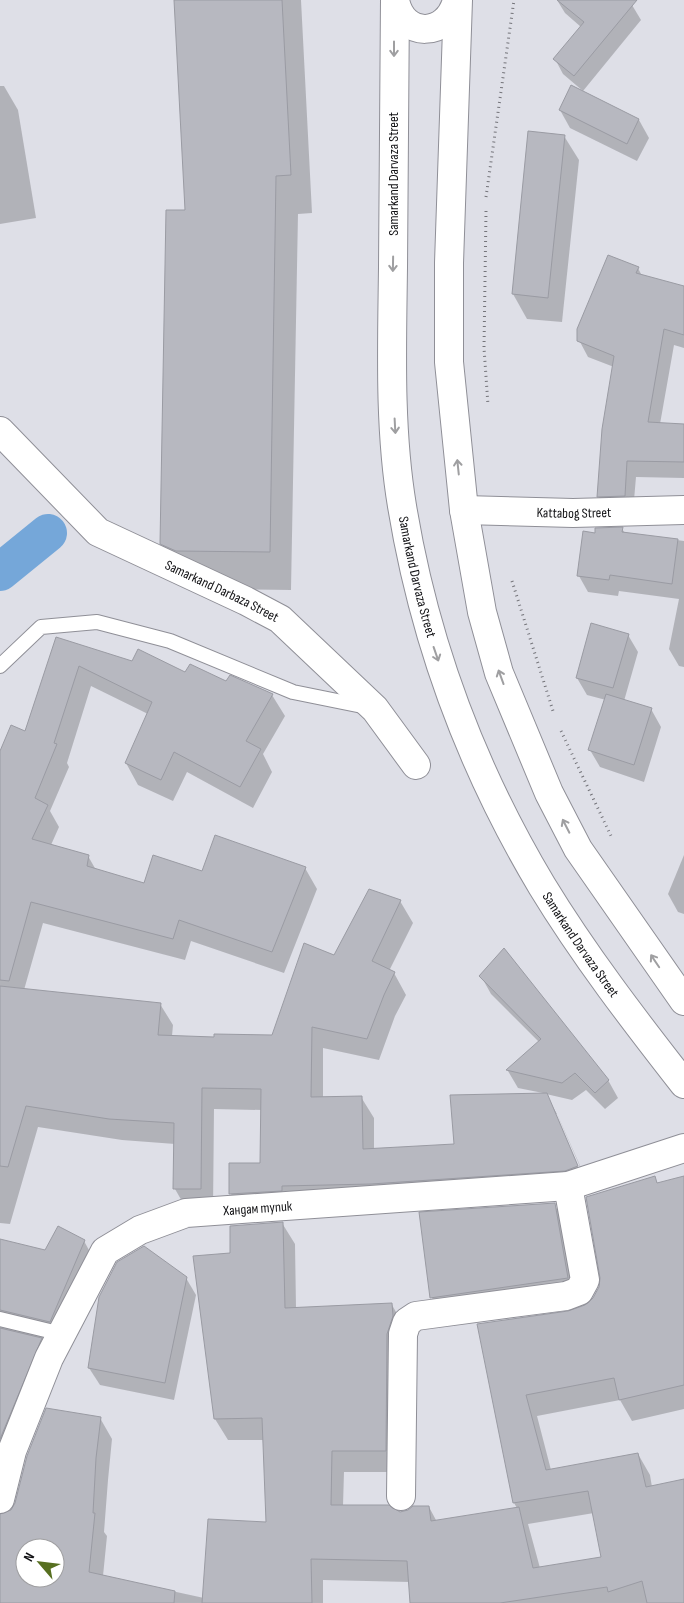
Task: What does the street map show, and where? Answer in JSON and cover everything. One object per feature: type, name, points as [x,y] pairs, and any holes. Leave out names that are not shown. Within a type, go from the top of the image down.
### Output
[{"type":"main road","points":[[395,0],[403,20],[413,26],[425,29],[437,27],[448,21],[455,11],[458,0]]},
{"type":"main road","name":"Samarkand Darvaza Street","points":[[395,0],[392,373],[401,504],[431,638],[462,724],[526,858],[561,916],[629,1014],[684,1084]]},
{"type":"main road","points":[[458,0],[449,263],[449,362],[464,510],[482,612],[499,673],[549,793],[578,849],[684,1001]]},
{"type":"main road","name":"Samarkand Darbaza Street","points":[[4,436],[98,532],[246,601],[280,619],[375,709],[416,765]]},
{"type":"main road","name":"Kattabog Street","points":[[464,510],[572,512],[684,510]]},
{"type":"main road","name":"Хандам тупик","points":[[0,1499],[12,1451],[49,1358],[105,1251],[140,1230],[186,1212],[568,1186],[684,1148]]},
{"type":"main road","points":[[401,1496],[403,1334],[407,1322],[416,1316],[566,1296],[579,1291],[585,1280],[568,1186]]},
{"type":"lane","points":[[0,666],[41,627],[97,622],[170,641],[293,692],[375,709]]},
{"type":"lane","points":[[0,1319],[62,1334]]},
{"type":"building","points":[[174,0],[282,0],[291,175],[276,176],[270,552],[176,551],[160,544],[166,210],[185,210]]},
{"type":"building","points":[[557,0],[637,0],[574,76],[553,59],[584,22]]},
{"type":"building","points":[[571,85],[639,119],[627,144],[559,110]]},
{"type":"building","points":[[528,131],[565,135],[548,298],[512,294]]},
{"type":"building","points":[[608,255],[639,267],[636,273],[684,286],[684,335],[664,329],[648,422],[684,424],[684,462],[627,461],[625,496],[597,497],[602,429],[614,356],[577,341],[577,329]]},
{"type":"building","points":[[623,527],[622,532],[678,539],[672,584],[610,575],[609,580],[577,576],[583,531],[595,533],[595,528]]},
{"type":"building","points":[[591,623],[629,634],[613,688],[576,678]]},
{"type":"building","points":[[56,637],[132,661],[138,649],[185,672],[190,664],[226,681],[230,675],[273,694],[246,741],[261,749],[240,787],[174,752],[161,780],[125,763],[152,702],[79,666],[54,743],[57,744],[35,798],[48,805],[32,839],[89,855],[87,866],[144,883],[153,855],[202,871],[215,835],[306,867],[272,952],[179,920],[173,939],[31,902],[9,981],[0,980],[0,751],[11,725],[25,731]]},
{"type":"building","points":[[606,694],[652,708],[634,765],[588,750]]},
{"type":"building","points":[[369,889],[401,900],[372,961],[395,972],[367,1039],[312,1027],[311,1097],[362,1096],[363,1149],[454,1144],[450,1095],[547,1093],[578,1166],[565,1171],[371,1184],[282,1186],[282,1191],[229,1194],[229,1163],[260,1163],[261,1089],[202,1088],[201,1189],[173,1189],[174,1123],[109,1119],[26,1106],[8,1167],[0,1166],[0,986],[161,1003],[158,1035],[214,1037],[214,1034],[272,1035],[304,943],[334,955]]},
{"type":"building","points":[[504,948],[609,1080],[595,1093],[575,1073],[562,1083],[506,1070],[541,1039],[479,976]]},
{"type":"building","points":[[655,1176],[657,1183],[684,1176],[684,1385],[619,1400],[614,1378],[526,1395],[546,1470],[638,1453],[646,1487],[684,1479],[684,1603],[647,1603],[642,1581],[608,1592],[607,1587],[500,1603],[410,1603],[407,1561],[311,1559],[312,1603],[202,1603],[208,1519],[266,1522],[262,1418],[214,1419],[193,1256],[230,1253],[230,1226],[283,1222],[285,1308],[392,1303],[393,1316],[387,1334],[386,1451],[332,1451],[331,1505],[389,1505],[400,1512],[408,1510],[413,1506],[429,1506],[431,1521],[519,1507],[533,1568],[601,1557],[588,1491],[513,1503],[477,1324],[568,1311],[585,1305],[593,1298],[599,1287],[600,1278],[586,1197]]},
{"type":"building","points":[[555,1203],[568,1278],[430,1298],[419,1212]]},
{"type":"building","points":[[58,1226],[85,1240],[50,1322],[0,1310],[0,1239],[45,1250]]},
{"type":"building","points":[[144,1246],[187,1277],[165,1383],[88,1368],[99,1297],[117,1262]]},
{"type":"building","points":[[0,1328],[42,1338],[0,1439]]},
{"type":"building","points":[[46,1408],[101,1417],[96,1458],[93,1513],[95,1513],[89,1572],[175,1591],[174,1603],[0,1603],[0,1514],[11,1510],[15,1503],[27,1456]]},
{"type":"waterway","points":[[0,572],[48,533]]}]
